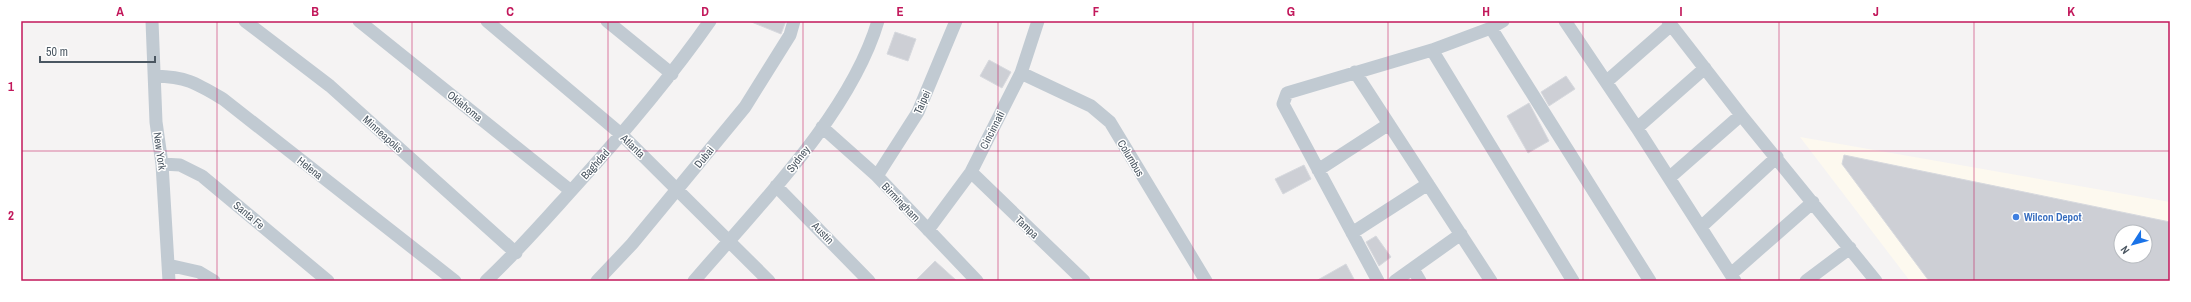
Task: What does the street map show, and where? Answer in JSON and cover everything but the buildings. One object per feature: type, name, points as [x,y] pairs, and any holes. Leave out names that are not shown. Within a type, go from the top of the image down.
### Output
[{"type":"street","name":"New York","points":[[152,21],[156,122],[162,164],[169,281]]},
{"type":"street","name":"Minneapolis","points":[[245,21],[330,86],[516,253]]},
{"type":"street","name":"Oklahoma","points":[[359,21],[571,191]]},
{"type":"street","name":"Atlanta","points":[[487,21],[622,135],[769,281]]},
{"type":"street","points":[[607,21],[672,74]]},
{"type":"street","name":"Baghdad","points":[[486,281],[516,253],[622,135],[672,74],[710,21]]},
{"type":"street","name":"Dubai","points":[[597,281],[632,244],[745,107],[790,35],[794,21]]},
{"type":"street","name":"Sydney","points":[[694,281],[776,186],[822,127],[850,82],[872,39],[878,21]]},
{"type":"street","name":"Taipei","points":[[877,176],[918,112],[956,21]]},
{"type":"street","name":"Cincinnati","points":[[928,230],[971,172],[1021,73],[1038,21]]},
{"type":"street","points":[[1378,281],[1283,104],[1283,98],[1287,93],[1432,50],[1491,28],[1503,21]]},
{"type":"street","points":[[1565,21],[1637,128],[1733,278],[1812,202]]},
{"type":"street","points":[[1606,82],[1670,23],[1741,115],[1777,157],[1876,281]]},
{"type":"street","points":[[1491,28],[1650,281]]},
{"type":"street","points":[[1432,50],[1573,281]]},
{"type":"street","points":[[1637,128],[1705,68]]},
{"type":"street","points":[[1355,72],[1491,281]]},
{"type":"street","name":"Columbus","points":[[1021,73],[1091,106],[1110,122],[1206,281]]},
{"type":"street","name":"Helena","points":[[155,76],[177,77],[194,81],[223,99],[455,281]]},
{"type":"street","points":[[1669,178],[1741,115]]},
{"type":"street","points":[[1318,170],[1389,124]]},
{"type":"street","name":"Birmingham","points":[[822,127],[877,176],[977,281]]},
{"type":"street","points":[[1701,227],[1777,157]]},
{"type":"street","name":"Santa Fe","points":[[162,164],[180,165],[202,176],[328,281]]},
{"type":"street","name":"Tampa","points":[[971,172],[1084,281]]},
{"type":"street","points":[[1352,233],[1428,184]]},
{"type":"street","name":"Austin","points":[[776,186],[869,281]]},
{"type":"street","points":[[1396,281],[1461,234]]},
{"type":"street","points":[[1806,281],[1850,248]]},
{"type":"street","points":[[168,265],[199,272],[214,281]]},
{"type":"street","points":[[1413,269],[1420,281]]},
{"type":"shaded area","name":"Wilcon Depot","points":[[1800,137],[2170,202],[2170,281],[1910,281]]},
{"type":"place","name":"Wilcon Depot","points":[[2016,217]]}]
